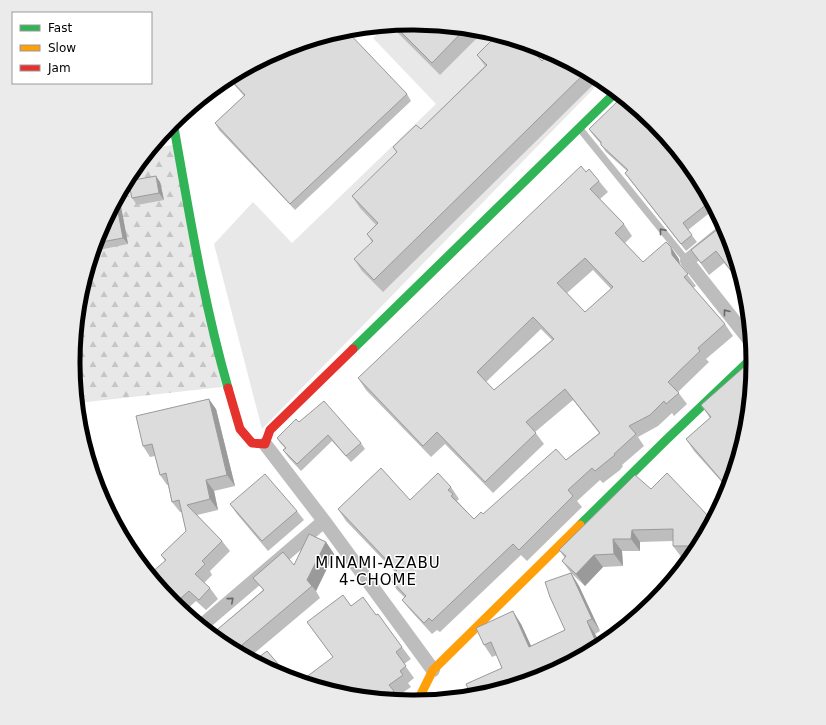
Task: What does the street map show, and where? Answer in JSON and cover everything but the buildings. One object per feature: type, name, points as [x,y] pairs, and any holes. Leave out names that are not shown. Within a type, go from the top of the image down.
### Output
[{"type":"street","points":[[265,444],[270,430],[612,96]]},
{"type":"street","points":[[175,131],[195,246],[220,360],[240,429],[252,443],[265,444],[324,521],[433,670]]},
{"type":"street","points":[[720,234],[687,261],[744,335]]},
{"type":"street","points":[[421,695],[433,670],[666,440],[746,364]]},
{"type":"street","points":[[206,622],[324,521]]},
{"type":"lane","points":[[579,128],[687,261]]},
{"type":"green space","points":[[413,30],[478,36],[499,41],[540,55],[560,64],[597,85],[262,429],[214,244],[253,202],[292,243],[436,104],[373,38],[379,32]]},
{"type":"green space","points":[[173,145],[222,387],[83,402],[80,362],[83,319],[92,276],[98,256],[115,215],[125,196],[149,160],[160,147]]},
{"type":"traffic: fast","points":[[353,349],[612,96]]},
{"type":"traffic: fast","points":[[175,131],[204,289],[228,388]]},
{"type":"traffic: fast","points":[[580,525],[746,364]]},
{"type":"traffic: slow","points":[[421,695],[433,670],[580,525]]},
{"type":"traffic: jam","points":[[228,388],[240,429],[252,443],[265,444],[270,430],[353,349]]},
{"type":"district","name":"MINAMI-AZABU 4-CHOME","points":[[378,572]]}]
